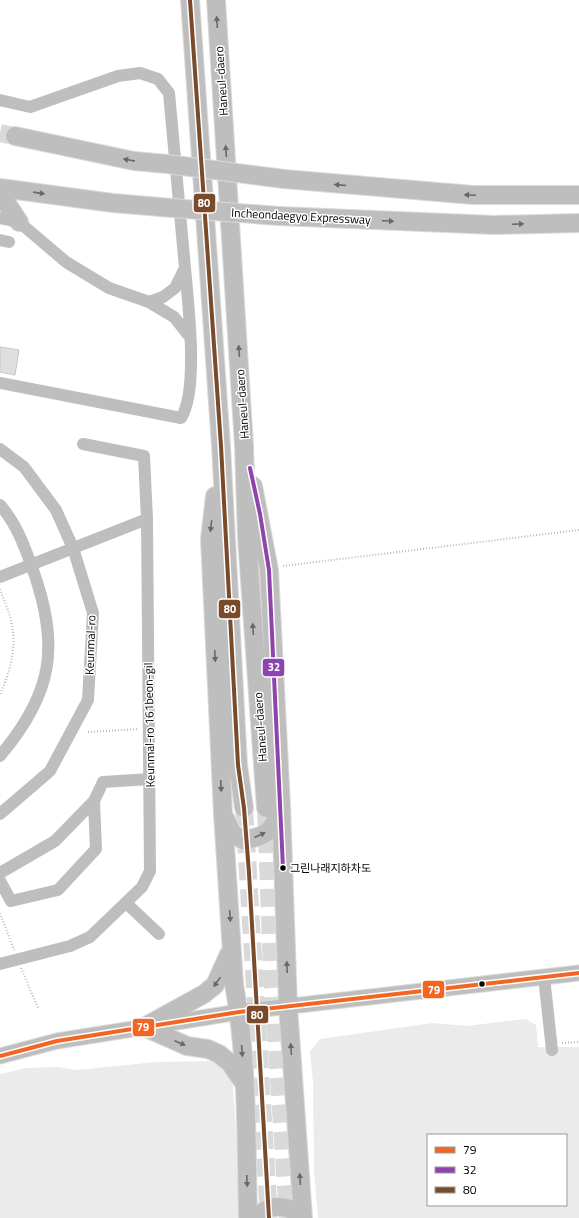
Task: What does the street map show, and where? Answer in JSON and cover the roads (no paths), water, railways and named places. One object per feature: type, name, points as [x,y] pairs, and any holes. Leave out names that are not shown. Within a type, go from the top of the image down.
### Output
[{"type":"highway","name":"Haneul-daero","points":[[190,0],[221,446],[238,764],[244,808]]},
{"type":"highway","name":"Haneul-daero","points":[[216,0],[244,446],[260,514],[269,570],[274,806],[302,1218]]},
{"type":"highway","points":[[15,136],[134,161],[284,179],[473,195],[579,195]]},
{"type":"highway","name":"Incheondaegyo Expressway","points":[[0,188],[113,203],[279,216],[494,225],[579,223]]},
{"type":"highway","points":[[0,193],[20,222]]},
{"type":"highway","points":[[221,446],[210,539],[223,814],[234,984],[239,1012],[244,1083],[248,1218]]},
{"type":"highway","points":[[223,814],[232,833],[243,840],[262,836],[271,829],[276,822],[274,806]]},
{"type":"highway","points":[[144,1028],[204,994],[215,985],[221,975],[232,946]]},
{"type":"highway","points":[[144,1028],[187,1046],[208,1049],[219,1054],[230,1063],[244,1083]]},
{"type":"highway","points":[[256,1218],[269,1208],[282,1206],[293,1210],[302,1218]]},
{"type":"main road","points":[[0,1056],[57,1041],[239,1012],[579,973]]},
{"type":"street","points":[[0,100],[30,106],[118,76],[140,73],[158,79],[169,93],[190,337],[190,380],[187,409],[181,418],[0,383]]},
{"type":"street","points":[[0,218],[20,222],[66,262],[109,288],[149,302],[174,317],[190,337]]},
{"type":"street","points":[[149,302],[163,297],[175,288],[185,268]]},
{"type":"street","name":"Keunmal-ro 161beon-gil","points":[[0,964],[70,946],[90,937],[142,887],[150,871],[150,729],[147,519],[144,456],[84,444]]},
{"type":"street","name":"Keunmal-ro","points":[[0,449],[24,468],[56,510],[73,548],[93,613],[88,700],[50,771],[0,814]]},
{"type":"street","points":[[0,505],[20,536],[41,591],[47,625],[49,656],[44,682],[33,711],[17,736],[0,756]]},
{"type":"street","points":[[0,577],[147,519]]},
{"type":"street","points":[[0,873],[55,841],[94,801],[103,782],[150,779]]},
{"type":"street","points":[[0,881],[11,900],[58,890],[96,849],[94,801]]},
{"type":"street","points":[[126,903],[159,934]]},
{"type":"street","points":[[544,977],[552,1047]]},
{"type":"tunnel","points":[[0,133],[15,136]]},
{"type":"tunnel","points":[[244,808],[269,1218]]},
{"type":"tunnel","points":[[266,808],[272,971],[288,1218]]},
{"type":"place","name":"그린나래지하차도","points":[[283,868]]}]
